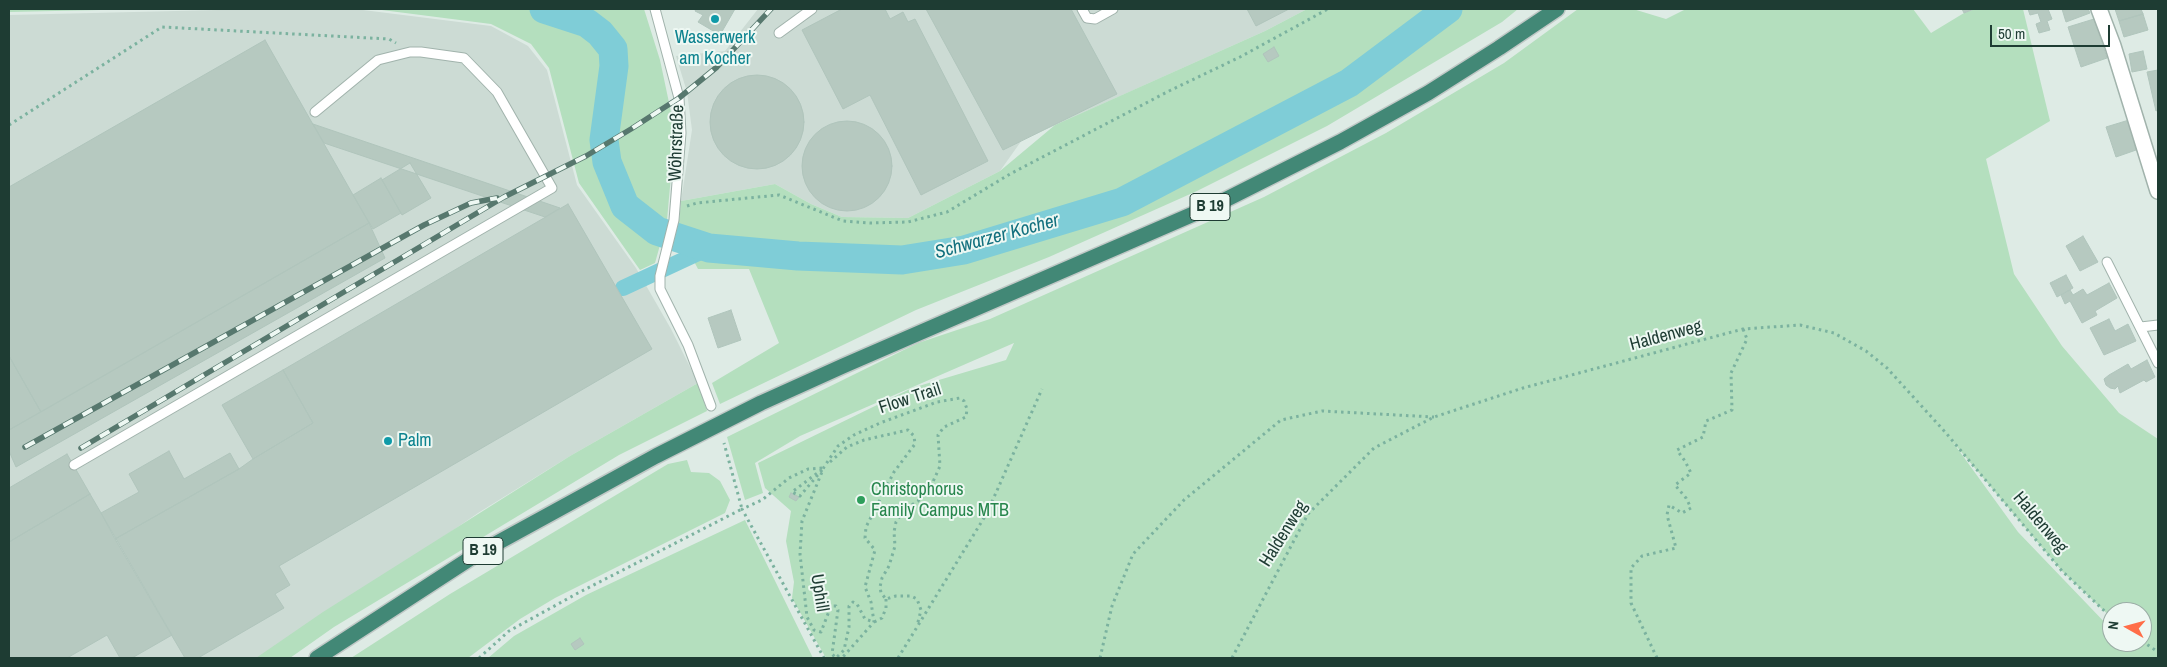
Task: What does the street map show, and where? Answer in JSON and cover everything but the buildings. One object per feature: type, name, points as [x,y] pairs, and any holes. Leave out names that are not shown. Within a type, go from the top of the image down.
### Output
[{"type":"highway","name":"B 19","points":[[317,658],[478,554],[656,456],[761,403],[835,369],[1221,202],[1340,142],[1428,93],[1557,9]]},
{"type":"street","points":[[2098,9],[2116,56],[2158,191]]},
{"type":"lane","name":"Wöhrstraße","points":[[655,9],[679,98],[681,133],[674,220],[660,276],[660,289],[688,345],[711,406]]},
{"type":"lane","points":[[779,33],[812,9]]},
{"type":"lane","points":[[1082,9],[1087,18],[1095,19],[1113,9]]},
{"type":"lane","points":[[74,465],[552,188],[497,92],[464,58],[410,52],[378,60],[315,112]]},
{"type":"lane","points":[[2107,262],[2158,363]]},
{"type":"lane","points":[[2141,327],[2158,325]]},
{"type":"path","points":[[674,210],[697,203],[779,196],[843,220],[908,222],[947,212],[1019,170],[1169,91],[1240,57],[1328,9]]},
{"type":"path","points":[[9,125],[162,27],[389,38],[410,52]]},
{"type":"path","name":"Haldenweg","points":[[1232,658],[1308,514],[1374,448],[1434,417],[1523,388],[1743,329],[1800,325],[1834,333],[1866,350],[1887,368],[1946,433],[2062,570],[2102,608]]},
{"type":"path","points":[[1657,658],[1631,603],[1630,568],[1642,556],[1676,548],[1667,515],[1669,505],[1682,513],[1691,508],[1675,484],[1691,473],[1677,450],[1703,437],[1706,421],[1732,410],[1731,373],[1747,339],[1743,329]]},
{"type":"path","points":[[898,658],[987,513],[1042,388]]},
{"type":"path","name":"Flow Trail","points":[[824,467],[838,446],[854,435],[880,422],[937,402],[960,398],[964,401],[967,409],[966,416],[944,427],[938,435],[940,466],[932,484],[918,501],[904,510],[896,522],[894,532],[895,546],[880,587],[881,593],[886,599]]},
{"type":"path","points":[[1100,658],[1112,606],[1133,554],[1184,500],[1281,420],[1322,411],[1434,417]]},
{"type":"path","points":[[824,467],[800,496],[792,492],[847,447],[864,440],[908,430],[914,436],[916,444],[894,472],[866,527],[865,538],[875,550],[865,587],[871,602],[874,622]]},
{"type":"path","points":[[724,443],[742,509],[766,556],[824,658]]},
{"type":"path","points":[[478,658],[509,631],[578,593],[762,500],[789,478],[808,469],[824,467]]},
{"type":"path","name":"Uphill","points":[[824,467],[802,521],[800,554],[807,617],[814,630],[821,632],[831,606],[836,606],[838,610],[831,656],[836,658],[844,650],[850,606],[853,602],[858,604],[865,619],[874,622]]},
{"type":"path","points":[[842,658],[874,622],[882,618],[886,608],[886,599],[896,596],[911,596],[917,599],[921,610],[918,626]]},
{"type":"shaded area","points":[[259,9],[355,9],[491,26],[528,46],[547,70],[577,185],[636,268],[671,329],[698,383],[570,456],[478,513],[268,658],[9,658],[9,15]]},
{"type":"shaded area","points":[[758,9],[1307,9],[1265,31],[1022,140],[1000,171],[908,218],[842,217],[811,204],[775,184],[681,201],[692,130],[687,92],[676,56],[725,51]]},
{"type":"green space","points":[[9,9],[147,9],[9,12]]},
{"type":"green space","points":[[374,9],[644,9],[660,60],[675,131],[667,220],[655,263],[640,270],[579,183],[549,68],[531,44],[491,24]]},
{"type":"green space","points":[[1307,9],[1518,9],[1502,22],[1327,126],[1197,191],[1049,257],[916,310],[720,404],[712,383],[779,343],[749,269],[698,269],[678,231],[681,201],[775,184],[811,204],[842,217],[908,218],[1000,171],[1055,125],[1265,31]]},
{"type":"green space","points":[[1578,9],[1633,9],[1666,19],[1686,9],[1913,9],[1931,33],[1964,13],[1975,9],[2023,9],[2050,121],[1986,159],[2014,274],[2062,346],[2119,413],[2158,439],[2158,658],[826,658],[792,598],[794,582],[786,541],[791,511],[765,488],[758,463],[912,388],[1006,360],[1014,343],[800,436],[755,463],[763,493],[745,500],[727,437],[918,343],[990,319],[1264,197],[1386,133],[1504,63]],"holes":[[[1952,441],[2062,571],[2102,609],[2102,602],[2152,602],[2152,652],[2102,652],[2102,620],[2018,532]]]},
{"type":"green space","points":[[698,383],[707,411],[619,455],[334,627],[290,658],[256,658],[323,612],[570,456]]},
{"type":"green space","points":[[687,460],[691,472],[709,473],[720,481],[730,500],[725,513],[555,598],[520,619],[468,658],[351,658],[450,594],[668,464]]},
{"type":"green space","points":[[745,520],[813,658],[488,658],[514,636],[586,595]]},
{"type":"waterway","name":"Schwarzer Kocher","points":[[544,9],[587,23],[600,33],[613,49],[614,66],[604,140],[607,162],[625,206],[657,231],[709,248],[798,256],[902,260],[964,250],[1122,202],[1349,83],[1448,9]]},
{"type":"waterway","points":[[623,288],[709,248]]},
{"type":"railway","points":[[81,448],[504,197],[586,156],[631,129],[679,98],[717,67],[771,9]]},
{"type":"railway","points":[[25,447],[424,225],[471,203],[497,198]]},
{"type":"place","name":"Wasserwerk am Kocher","points":[[715,19]]},
{"type":"place","name":"Palm","points":[[388,441]]},
{"type":"place","name":"Christophorus Family Campus MTB","points":[[861,500]]}]
